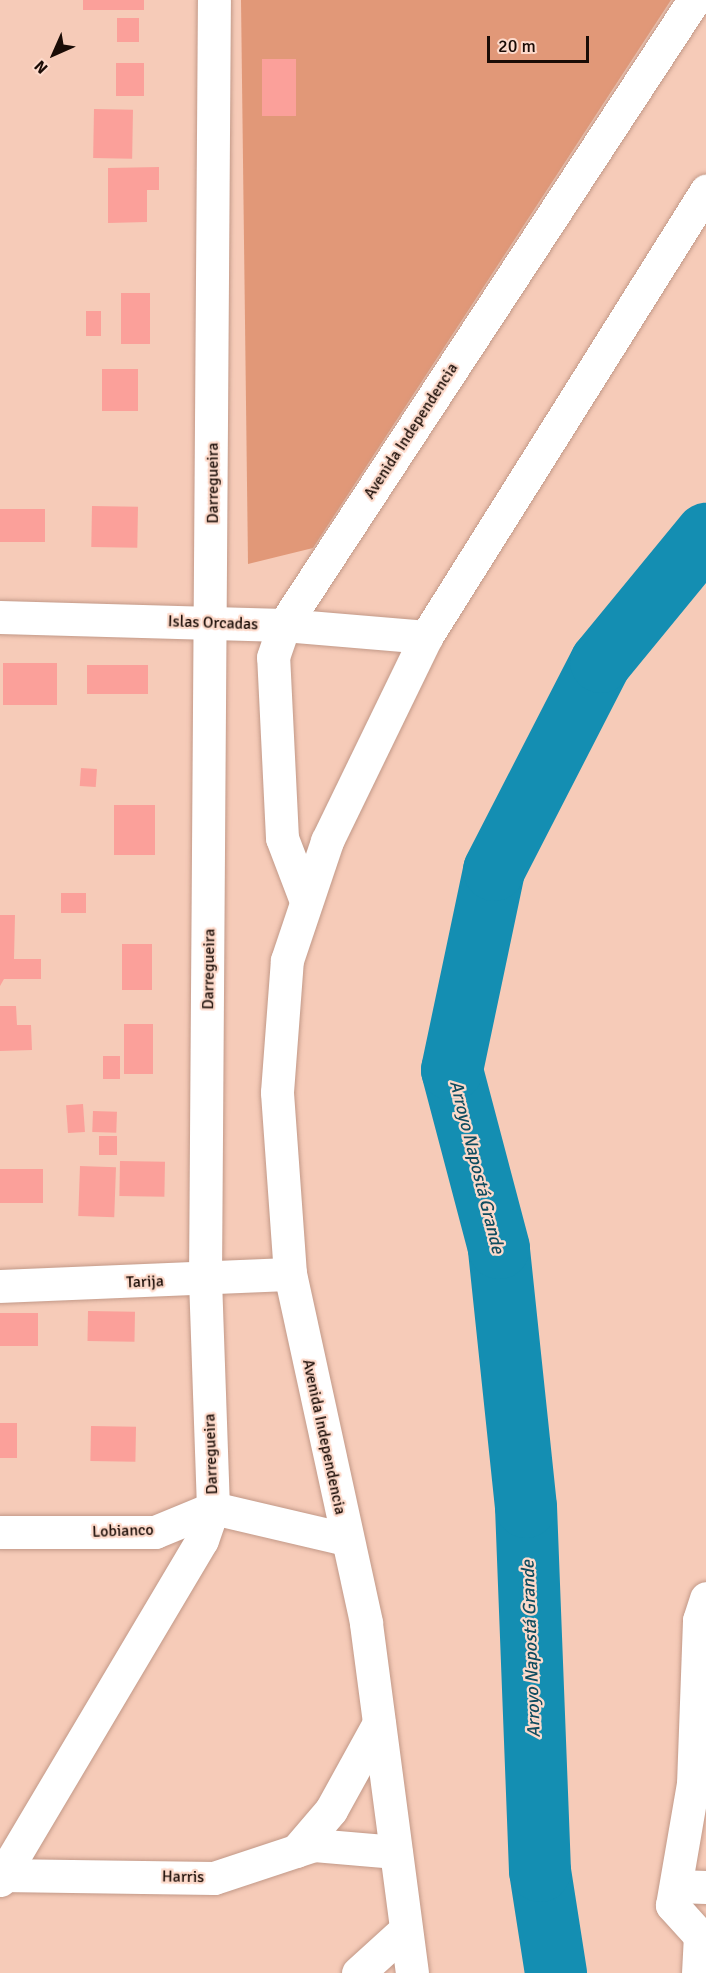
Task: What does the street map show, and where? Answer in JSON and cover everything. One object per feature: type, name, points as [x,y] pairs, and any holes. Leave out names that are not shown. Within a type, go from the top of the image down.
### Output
[{"type":"street","name":"Darregueira","points":[[2,1876],[202,1540],[213,1508],[205,1280],[213,623],[214,0]]},
{"type":"street","name":"Avenida Independencia","points":[[306,902],[282,838],[273,657],[284,625],[694,0]]},
{"type":"street","name":"Avenida Independencia","points":[[412,1973],[403,1932],[396,1852],[366,1622],[345,1539],[290,1274],[277,1092],[287,960],[327,841],[426,637],[706,191]]},
{"type":"street","name":"Islas Orcadas","points":[[0,617],[284,625],[426,637]]},
{"type":"street","name":"Tarija","points":[[0,1286],[205,1280],[290,1274]]},
{"type":"street","points":[[213,1508],[345,1539]]},
{"type":"street","name":"Lobianco","points":[[0,1532],[155,1532],[213,1508]]},
{"type":"street","points":[[698,1973],[700,1936],[672,1905],[691,1887],[699,1620],[706,1598]]},
{"type":"street","points":[[296,1851],[331,1810],[379,1723]]},
{"type":"street","name":"Harris","points":[[2,1876],[214,1878],[314,1845],[396,1852]]},
{"type":"street","points":[[358,1973],[403,1932]]},
{"type":"shaded area","points":[[241,0],[671,0],[313,548],[248,564]]},
{"type":"building","points":[[83,0],[144,0],[144,10],[83,10]]},
{"type":"building","points":[[117,18],[139,18],[139,42],[117,42]]},
{"type":"building","points":[[262,59],[296,59],[296,116],[262,116]]},
{"type":"building","points":[[116,63],[144,63],[144,96],[116,96]]},
{"type":"building","points":[[94,109],[133,110],[132,159],[93,158]]},
{"type":"building","points":[[159,167],[159,190],[147,190],[147,222],[108,223],[108,168]]},
{"type":"building","points":[[121,293],[150,293],[150,344],[121,344]]},
{"type":"building","points":[[86,311],[101,311],[101,336],[86,336]]},
{"type":"building","points":[[102,369],[138,369],[138,411],[102,411]]},
{"type":"building","points":[[92,506],[138,507],[137,548],[91,547]]},
{"type":"building","points":[[0,509],[45,509],[45,542],[0,542]]},
{"type":"building","points":[[3,663],[57,663],[57,705],[3,705]]},
{"type":"building","points":[[87,665],[148,665],[148,694],[87,694]]},
{"type":"building","points":[[81,768],[97,769],[96,787],[80,786]]},
{"type":"building","points":[[114,805],[155,805],[155,855],[114,855]]},
{"type":"building","points":[[61,893],[86,893],[86,913],[61,913]]},
{"type":"building","points":[[0,915],[15,915],[14,959],[41,959],[41,979],[4,979],[0,986]]},
{"type":"building","points":[[122,944],[152,944],[152,990],[122,990]]},
{"type":"building","points":[[0,1006],[16,1006],[17,1025],[31,1025],[32,1050],[0,1051]]},
{"type":"building","points":[[124,1024],[153,1024],[153,1074],[124,1074]]},
{"type":"building","points":[[103,1056],[120,1056],[120,1079],[103,1079]]},
{"type":"building","points":[[83,1104],[85,1132],[68,1133],[66,1105]]},
{"type":"building","points":[[93,1111],[117,1112],[116,1133],[92,1132]]},
{"type":"building","points":[[99,1136],[117,1136],[117,1155],[99,1155]]},
{"type":"building","points":[[120,1161],[165,1162],[164,1197],[119,1196]]},
{"type":"building","points":[[80,1166],[116,1167],[114,1217],[78,1216]]},
{"type":"building","points":[[0,1169],[43,1169],[43,1203],[0,1203]]},
{"type":"building","points":[[88,1311],[135,1312],[134,1342],[87,1341]]},
{"type":"building","points":[[0,1313],[38,1313],[38,1346],[0,1346]]},
{"type":"building","points":[[0,1423],[17,1423],[17,1458],[0,1458]]},
{"type":"building","points":[[91,1426],[136,1427],[135,1462],[90,1461]]},
{"type":"waterway","name":"Arroyo Napostá Grande","points":[[556,1973],[540,1871],[526,1507],[499,1248],[452,1070],[494,870],[601,662],[706,534]]}]
